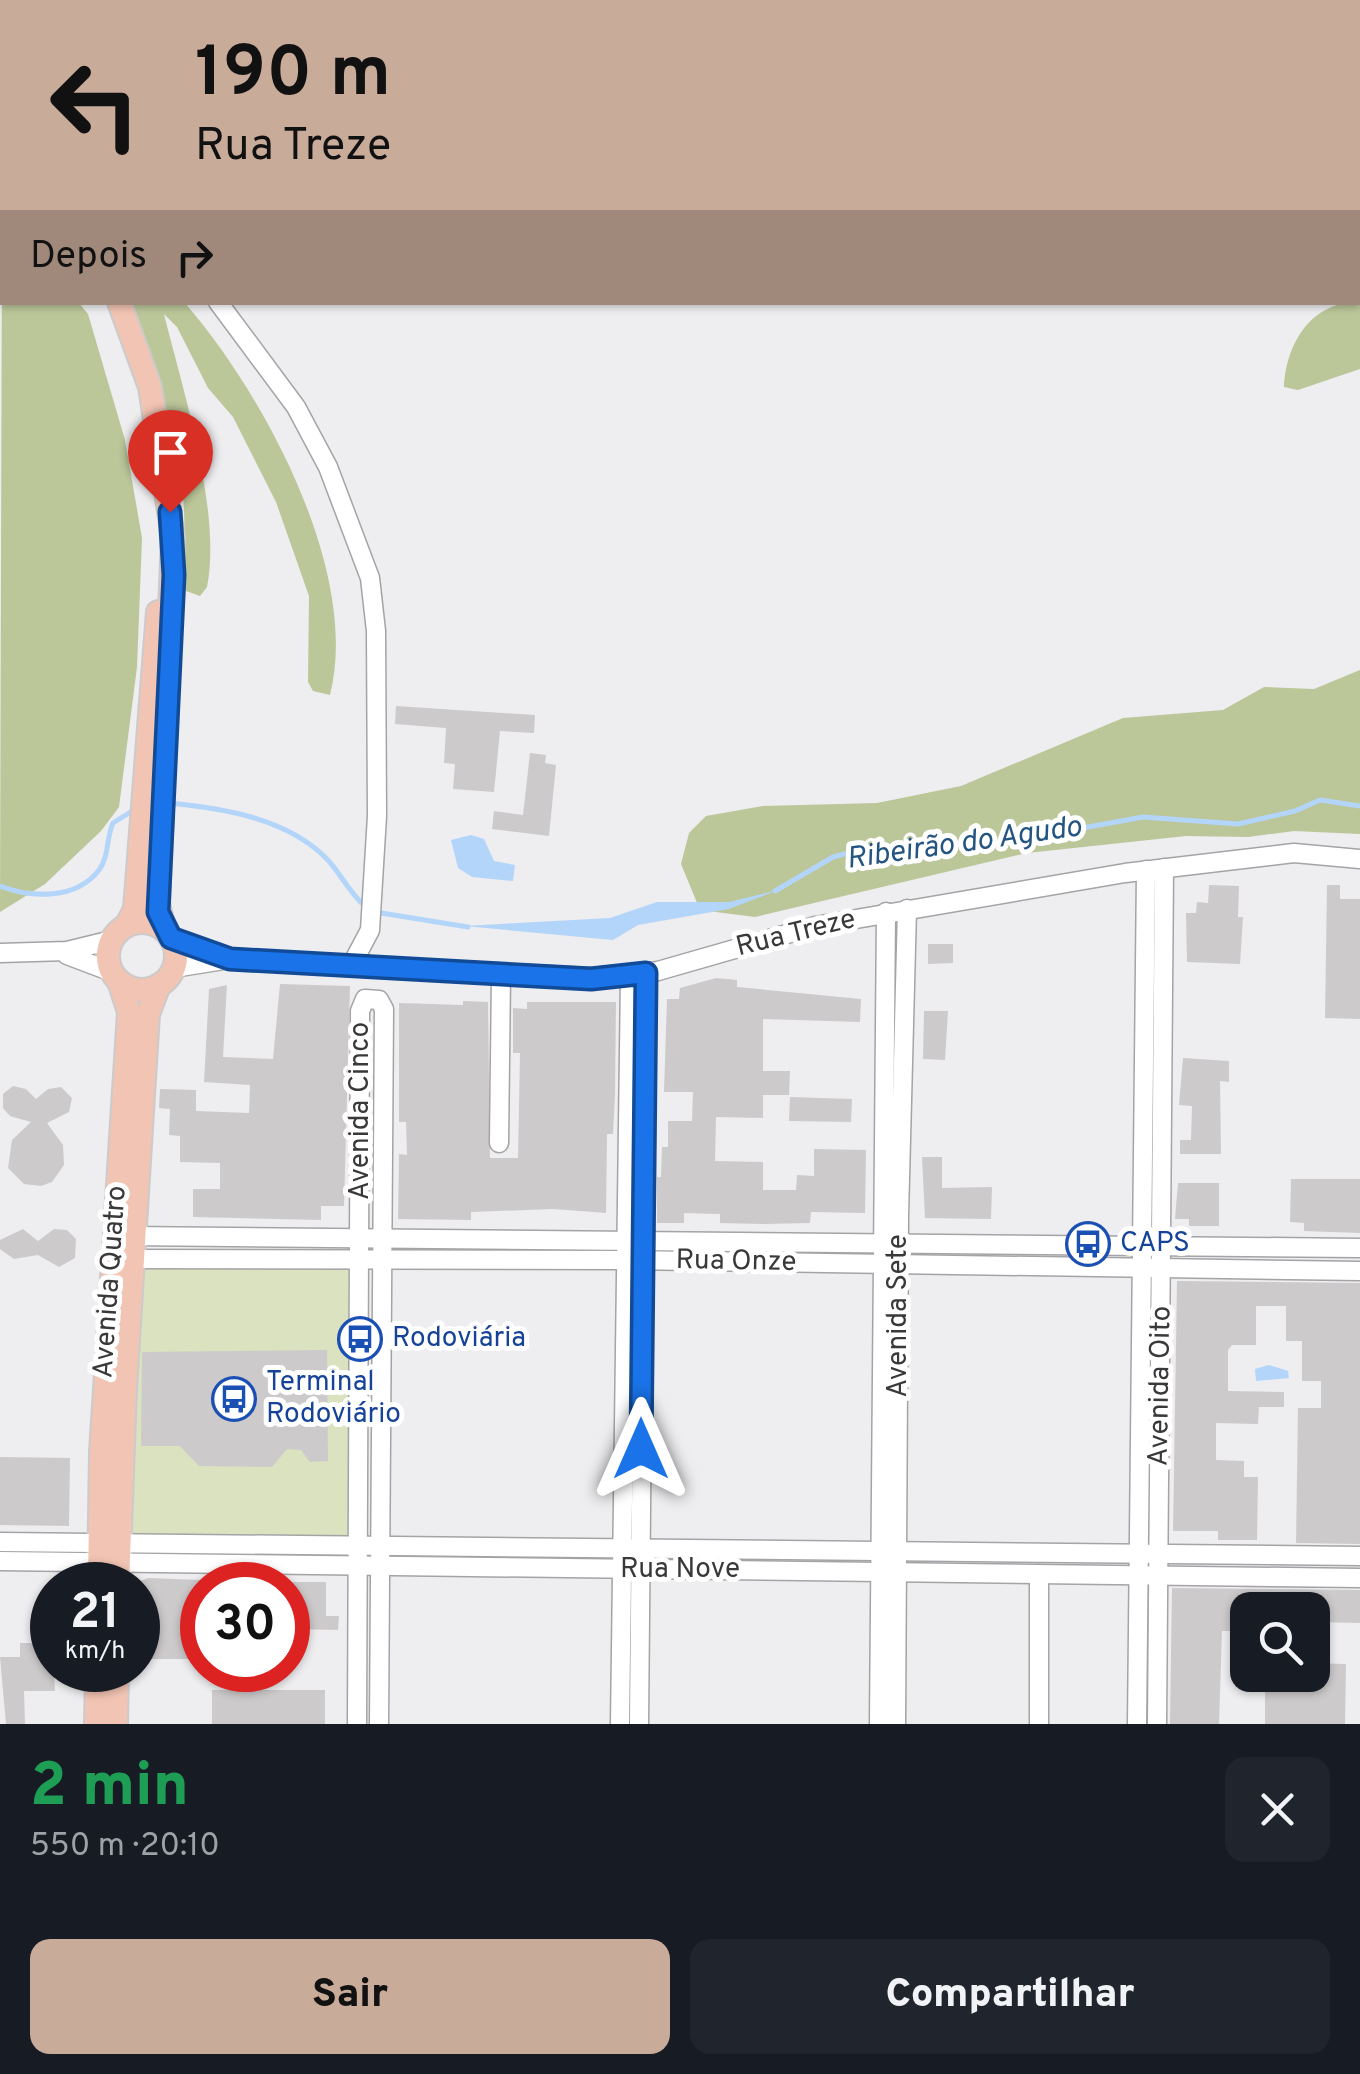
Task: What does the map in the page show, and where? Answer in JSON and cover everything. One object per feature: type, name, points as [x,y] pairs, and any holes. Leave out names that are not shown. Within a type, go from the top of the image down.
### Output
[{"type":"main road","points":[[120,305],[150,387],[168,486],[148,875],[135,909],[108,952],[116,976],[141,990],[167,976],[167,934],[148,875]]},
{"type":"main road","points":[[120,933],[144,922],[167,934]]},
{"type":"main road","name":"Avenida Quatro","points":[[116,976],[129,1012],[132,1125]]},
{"type":"main road","name":"Avenida Quatro","points":[[109,1562],[132,1125],[148,1014],[167,976]]},
{"type":"street","points":[[220,305],[296,408],[328,467],[370,578],[376,631],[378,798],[370,930],[351,966]]},
{"type":"street","name":"Rua Treze","points":[[167,934],[230,959],[501,975],[638,974],[886,912],[1156,869],[1294,853],[1360,859]]},
{"type":"street","name":"Avenida Oito","points":[[1156,869],[1142,1245],[1140,1555],[1149,1575],[1156,1724]]},
{"type":"street","name":"Avenida Oito","points":[[1137,1724],[1149,1575],[1160,1555],[1162,1245],[1156,869]]},
{"type":"street","name":"Avenida Sete","points":[[890,1243],[907,909]]},
{"type":"street","name":"Avenida Sete","points":[[879,1724],[889,1552],[886,912]]},
{"type":"street","points":[[0,953],[56,952],[120,933]]},
{"type":"street","points":[[56,952],[116,976]]},
{"type":"street","name":"Rua Treze","points":[[167,976],[230,959]]},
{"type":"street","points":[[638,974],[630,1678],[639,1724]]},
{"type":"street","points":[[500,1143],[501,975]]},
{"type":"street","name":"Avenida Cinco","points":[[357,1724],[360,1012],[365,999],[372,998],[379,1000],[384,1009],[379,1724]]},
{"type":"street","name":"Rua Onze","points":[[124,1248],[361,1238],[890,1264],[1360,1271]]},
{"type":"street","name":"Rua Onze","points":[[124,1248],[384,1260],[890,1243],[1360,1248]]},
{"type":"street","name":"Rua Nove","points":[[0,1542],[99,1562]]},
{"type":"street","name":"Rua Nove","points":[[140,1562],[358,1548],[381,1559]]},
{"type":"street","points":[[766,1570],[767,1551]]},
{"type":"street","name":"Rua Nove","points":[[631,1560],[767,1551],[1360,1556]]},
{"type":"street","name":"Rua Nove","points":[[160,1565],[358,1568],[381,1559],[631,1560],[766,1570],[1360,1578]]},
{"type":"street","name":"Rua Nove","points":[[0,1562],[30,1563]]},
{"type":"street","name":"Avenida Sete","points":[[888,1572],[896,1724]]},
{"type":"street","points":[[1039,1574],[1039,1724]]},
{"type":"street","points":[[620,1724],[630,1678]]},
{"type":"green space","points":[[2,305],[81,305],[88,314],[125,440],[142,538],[137,667],[119,807],[101,831],[45,884],[0,912]]},
{"type":"green space","points":[[130,305],[187,305],[245,385],[273,434],[318,541],[331,595],[336,647],[330,695],[313,691],[308,682],[309,596],[276,502],[233,417],[208,388],[177,327],[164,314],[198,450],[209,523],[207,587],[200,596],[186,591],[180,472],[155,374]]},
{"type":"green space","points":[[1360,305],[1360,369],[1298,390],[1284,387],[1296,342],[1326,309]]},
{"type":"green space","points":[[1360,670],[1360,834],[1294,831],[1248,837],[1186,836],[1027,853],[755,917],[700,910],[681,864],[689,833],[706,816],[763,806],[877,803],[961,786],[1123,718],[1223,710],[1264,687],[1314,689]]},
{"type":"green space","points":[[134,1259],[361,1259],[358,1549],[119,1544]]},
{"type":"water","points":[[471,835],[484,839],[494,861],[515,865],[513,881],[472,877],[458,868],[451,840]]},
{"type":"water","points":[[778,890],[729,909],[638,925],[613,940],[464,926],[610,918],[657,902],[729,902]]},
{"type":"water","points":[[1269,1365],[1288,1371],[1289,1378],[1256,1381],[1255,1369]]},
{"type":"building","points":[[396,706],[535,715],[534,733],[500,731],[494,792],[453,789],[455,764],[444,763],[446,728],[395,724]]},
{"type":"building","points":[[530,753],[546,755],[545,763],[556,765],[549,836],[492,829],[494,811],[523,815]]},
{"type":"building","points":[[1209,885],[1239,886],[1238,917],[1243,917],[1240,964],[1187,962],[1186,913],[1196,913],[1197,902],[1208,903]]},
{"type":"building","points":[[1327,885],[1340,885],[1340,899],[1360,899],[1360,1019],[1325,1018]]},
{"type":"building","points":[[928,944],[953,944],[953,963],[928,964]]},
{"type":"building","points":[[716,978],[737,980],[737,987],[861,999],[860,1022],[763,1019],[763,1071],[790,1071],[789,1095],[763,1095],[763,1118],[716,1117],[715,1161],[763,1162],[763,1190],[796,1190],[797,1175],[814,1176],[814,1149],[866,1150],[865,1213],[811,1212],[810,1223],[763,1224],[720,1223],[720,1214],[684,1213],[684,1223],[657,1223],[657,1177],[661,1177],[662,1147],[668,1147],[668,1121],[692,1121],[693,1092],[664,1092],[667,999],[679,999],[680,988]]},
{"type":"building","points":[[280,984],[350,986],[344,1206],[321,1206],[321,1220],[193,1217],[193,1189],[220,1189],[220,1163],[180,1162],[180,1136],[169,1135],[170,1109],[159,1108],[160,1089],[196,1090],[196,1111],[249,1113],[250,1085],[204,1082],[209,989],[227,985],[223,1057],[273,1059]]},
{"type":"building","points":[[463,1001],[488,1002],[490,1158],[518,1158],[520,1053],[513,1053],[513,1008],[527,1009],[527,1002],[616,1002],[615,1095],[613,1134],[607,1134],[606,1213],[553,1209],[471,1212],[471,1220],[398,1219],[399,1154],[407,1155],[406,1122],[399,1122],[399,1003],[463,1005]]},
{"type":"building","points":[[924,1011],[948,1011],[945,1060],[923,1059]]},
{"type":"building","points":[[1183,1058],[1229,1061],[1229,1082],[1220,1081],[1221,1154],[1180,1154],[1180,1140],[1191,1140],[1192,1106],[1179,1105]]},
{"type":"building","points":[[13,1086],[26,1089],[36,1099],[48,1089],[61,1087],[72,1098],[69,1112],[47,1123],[63,1145],[64,1165],[52,1182],[41,1186],[24,1184],[8,1168],[12,1140],[31,1122],[10,1116],[3,1108],[3,1094]]},
{"type":"building","points":[[790,1097],[852,1099],[851,1122],[789,1121]]},
{"type":"building","points":[[922,1157],[942,1157],[942,1188],[992,1187],[991,1219],[925,1218]]},
{"type":"building","points":[[1291,1179],[1360,1179],[1360,1233],[1304,1231],[1304,1223],[1290,1222]]},
{"type":"building","points":[[1178,1183],[1219,1183],[1219,1226],[1189,1226],[1189,1219],[1175,1219]]},
{"type":"building","points":[[23,1229],[38,1241],[54,1229],[67,1230],[76,1239],[75,1258],[59,1267],[38,1255],[14,1259],[0,1249],[0,1240]]},
{"type":"building","points":[[1177,1281],[1360,1283],[1360,1544],[1296,1543],[1298,1408],[1321,1408],[1321,1381],[1302,1381],[1302,1341],[1286,1341],[1286,1306],[1256,1306],[1256,1345],[1232,1345],[1228,1350],[1228,1391],[1284,1392],[1284,1407],[1259,1407],[1258,1424],[1216,1423],[1216,1460],[1244,1461],[1244,1477],[1258,1477],[1257,1540],[1218,1540],[1218,1531],[1173,1531]]},
{"type":"building","name":"Terminal Rodoviário","points":[[327,1350],[328,1461],[310,1462],[301,1450],[287,1449],[272,1467],[199,1466],[180,1446],[141,1446],[142,1352]]},
{"type":"building","points":[[0,1457],[70,1458],[69,1526],[0,1525]]},
{"type":"building","points":[[160,1578],[180,1579],[180,1659],[160,1659]]},
{"type":"building","points":[[310,1582],[326,1582],[326,1616],[339,1616],[338,1630],[310,1629]]},
{"type":"building","points":[[1172,1588],[1360,1590],[1360,1623],[1330,1622],[1330,1592],[1230,1592],[1230,1631],[1222,1631],[1219,1724],[1170,1724]]},
{"type":"building","points":[[20,1643],[30,1643],[30,1691],[24,1691],[25,1724],[6,1724],[0,1657],[20,1657]]},
{"type":"building","points":[[1330,1664],[1346,1664],[1345,1724],[1265,1724],[1265,1692],[1330,1692]]},
{"type":"building","points":[[325,1690],[325,1724],[212,1724],[212,1692]]},
{"type":"waterway","name":"Ribeirão do Agudo","points":[[775,891],[833,857],[848,853],[925,851],[945,845],[1011,841],[1143,817],[1238,824],[1295,811],[1320,800],[1360,806]]},
{"type":"waterway","name":"Ribeirão do Agudo","points":[[168,803],[253,817],[293,834],[327,859],[366,907]]},
{"type":"waterway","name":"Ribeirão do Agudo","points":[[0,886],[39,894],[78,887],[102,865],[113,823],[137,808]]},
{"type":"waterway","name":"Ribeirão do Agudo","points":[[375,912],[468,927]]},
{"type":"place","name":"CAPS","points":[[1088,1244]]},
{"type":"place","name":"Rodoviária","points":[[360,1339]]},
{"type":"place","name":"Terminal Rodoviário","points":[[234,1399]]},
{"type":"route","points":[[170,512],[174,575],[158,912],[171,938],[230,959],[591,979],[646,973],[641,1449]]}]
